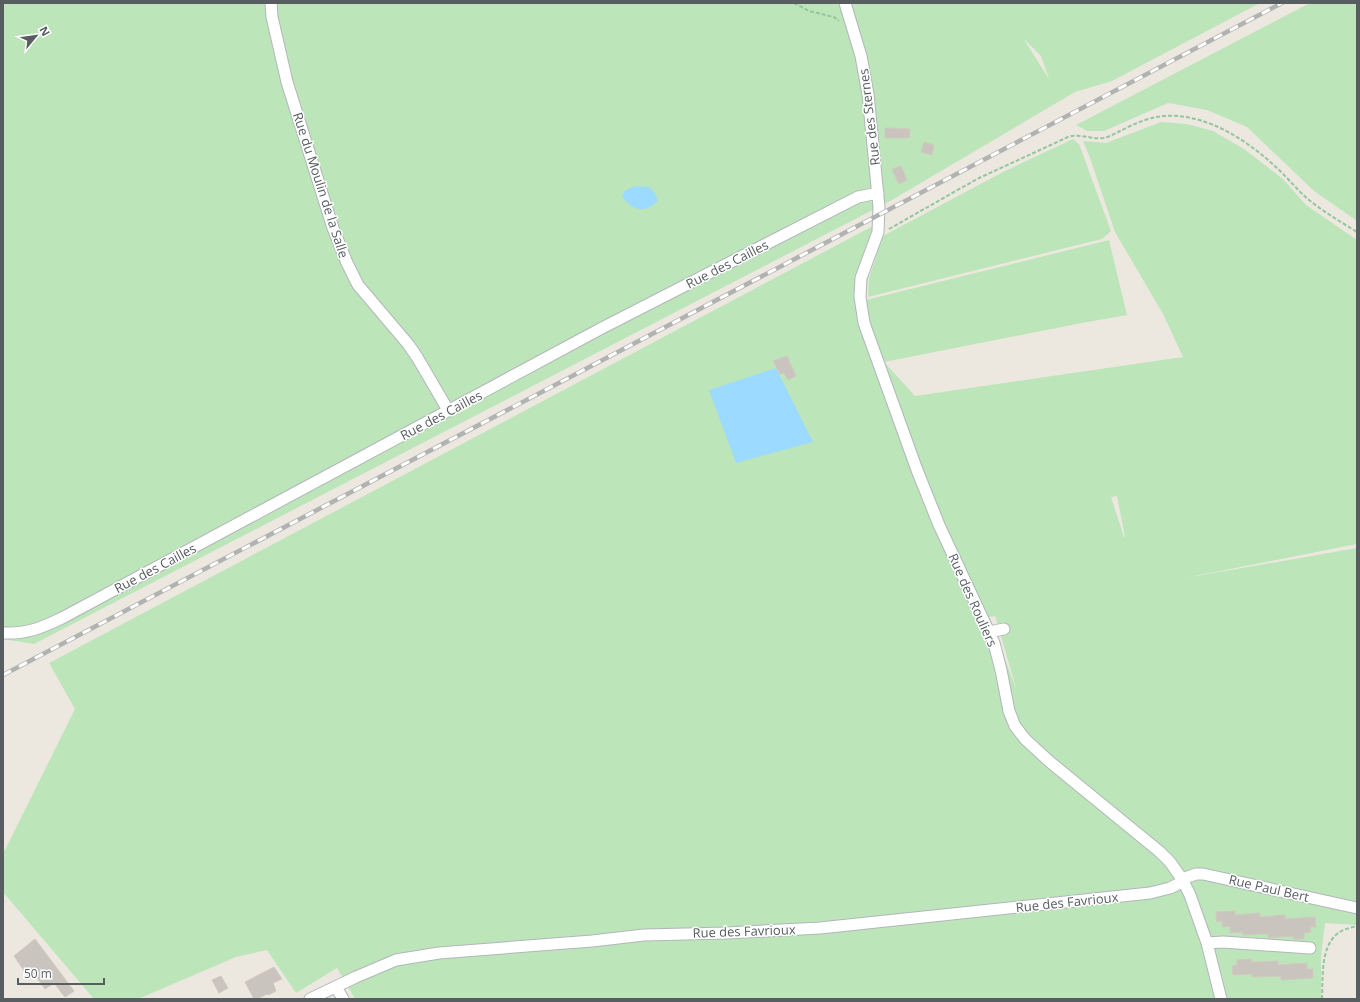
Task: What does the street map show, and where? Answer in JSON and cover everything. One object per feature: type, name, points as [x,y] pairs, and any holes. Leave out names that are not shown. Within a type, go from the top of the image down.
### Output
[{"type":"street","name":"Rue du Moulin de la Salle","points":[[271,3],[272,17],[287,82],[333,228],[347,263],[358,285],[408,344],[417,357],[448,410]]},
{"type":"street","name":"Rue des Sternes","points":[[845,3],[861,56],[868,94],[878,193],[878,232]]},
{"type":"street","name":"Rue des Cailles","points":[[3,633],[25,632],[45,626],[62,618],[609,325],[858,197],[878,193]]},
{"type":"street","name":"Rue des Rouliers","points":[[878,232],[861,278],[860,297],[864,323],[917,470],[959,569],[994,643],[1009,711],[1015,726],[1050,762],[1160,852],[1170,862],[1183,880],[1197,914],[1207,943],[1221,999]]},
{"type":"street","points":[[989,632],[1004,630]]},
{"type":"street","name":"Rue Paul Bert","points":[[1183,880],[1196,874],[1208,874],[1357,908]]},
{"type":"street","name":"Rue des Favrioux","points":[[310,999],[396,960],[439,953],[592,941],[644,935],[820,928],[1150,893],[1170,888],[1183,880]]},
{"type":"street","points":[[1207,943],[1223,942],[1310,948]]},
{"type":"street","points":[[336,987],[343,999]]},
{"type":"path","points":[[794,3],[808,11],[834,17],[842,25]]},
{"type":"path","points":[[878,232],[889,229],[977,179],[1063,139],[1074,135],[1105,138],[1141,121],[1163,116],[1176,116],[1200,120],[1215,126],[1248,144],[1276,166],[1308,199],[1357,232]]},
{"type":"path","points":[[1322,999],[1324,960],[1330,943],[1338,933],[1347,928],[1357,926]]},
{"type":"green space","points":[[3,3],[1260,3],[1112,81],[1075,92],[892,200],[34,644],[3,639]],"holes":[[[1025,40],[1041,56],[1049,79]]]},
{"type":"green space","points":[[1310,3],[1357,3],[1357,221],[1314,191],[1247,127],[1207,110],[1168,103],[1104,131],[1087,131],[1076,125]]},
{"type":"green space","points":[[1161,122],[1187,124],[1213,131],[1244,149],[1283,179],[1306,205],[1357,240],[1357,544],[1185,578],[1357,548],[1357,925],[1325,923],[1321,956],[1321,999],[355,999],[337,968],[296,993],[267,950],[236,957],[138,999],[94,999],[3,892],[3,854],[75,709],[49,663],[873,226],[866,300],[1109,240],[1127,315],[884,362],[915,396],[1183,357],[1163,314],[1115,232],[1083,141],[1106,143]],"holes":[[[1117,496],[1125,537],[1111,497]],[[995,616],[1017,691],[989,617]]]},
{"type":"green space","points":[[1073,139],[1079,144],[1111,231],[1102,239],[868,297],[869,278],[883,236],[1003,172]]},
{"type":"water","points":[[636,186],[649,187],[654,192],[658,200],[654,204],[644,209],[634,208],[622,196],[626,190]]},
{"type":"water","points":[[776,368],[813,442],[736,463],[709,390]]},
{"type":"building","points":[[885,128],[910,129],[909,138],[885,138]]},
{"type":"building","points":[[924,142],[934,145],[932,155],[921,152]]},
{"type":"building","points":[[901,166],[907,180],[899,184],[892,169]]},
{"type":"building","points":[[787,356],[796,376],[788,380],[784,373],[780,374],[773,361]]},
{"type":"building","points":[[1235,911],[1235,915],[1260,913],[1260,917],[1285,915],[1285,919],[1315,917],[1316,927],[1310,927],[1311,932],[1304,933],[1304,939],[1293,939],[1293,936],[1268,938],[1268,934],[1243,935],[1243,932],[1230,933],[1230,926],[1222,927],[1222,921],[1217,922],[1216,912]]},
{"type":"building","points":[[35,939],[74,991],[65,997],[54,983],[45,989],[35,975],[29,978],[14,956]]},
{"type":"building","points":[[1251,959],[1251,962],[1278,961],[1278,965],[1307,963],[1307,969],[1313,969],[1313,978],[1281,980],[1281,976],[1252,977],[1252,974],[1233,975],[1232,966],[1237,965],[1237,960]]},
{"type":"building","points":[[274,967],[282,979],[273,983],[276,991],[254,999],[245,982]]},
{"type":"building","points":[[221,976],[228,988],[219,993],[212,980]]},
{"type":"railway","points":[[3,675],[1282,3]]}]
